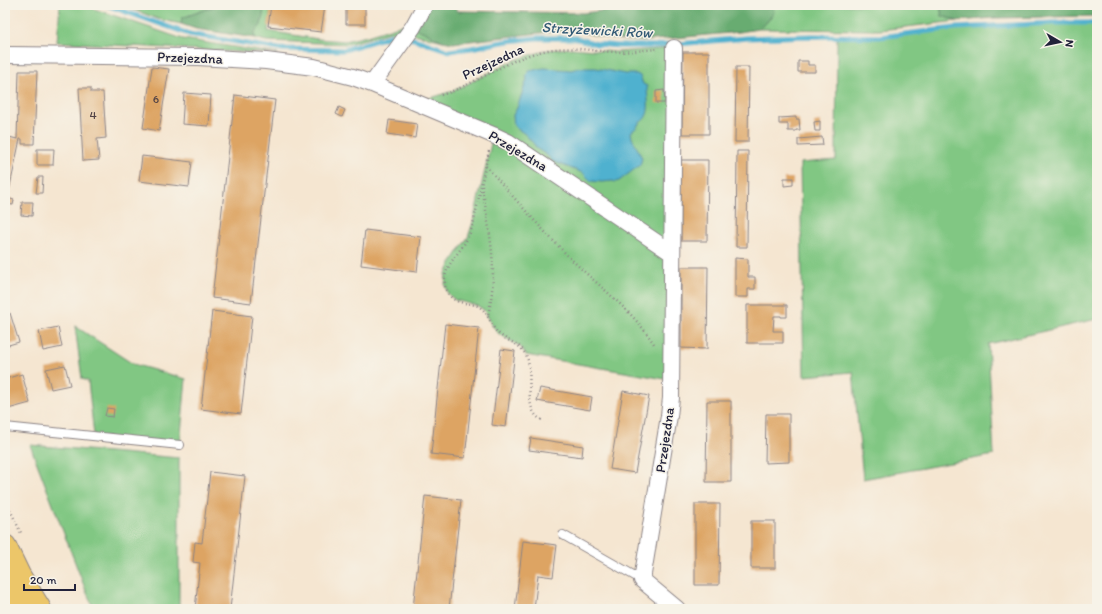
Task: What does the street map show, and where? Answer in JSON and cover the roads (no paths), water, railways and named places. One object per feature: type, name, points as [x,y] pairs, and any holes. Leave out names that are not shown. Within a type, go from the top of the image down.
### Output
[{"type":"main road","points":[[5,546],[19,575],[40,609]]},
{"type":"main road","points":[[5,585],[18,609]]},
{"type":"street","points":[[372,84],[413,27],[425,5]]},
{"type":"street","name":"Przejezdna","points":[[642,580],[669,416],[671,372],[674,48]]},
{"type":"street","name":"Przejezdna","points":[[5,55],[192,57],[266,61],[314,67],[347,76],[372,84],[493,135],[528,155],[672,253]]},
{"type":"street","points":[[642,580],[677,609]]},
{"type":"lane","points":[[5,427],[180,445]]},
{"type":"lane","points":[[563,535],[642,580]]},
{"type":"water","points":[[544,68],[571,70],[579,68],[596,68],[625,74],[637,74],[640,76],[643,84],[647,86],[648,112],[643,120],[631,132],[632,138],[642,158],[640,165],[619,181],[591,181],[583,173],[552,161],[548,156],[536,148],[525,134],[514,126],[513,115],[527,79],[526,76],[529,71]]},
{"type":"waterway","name":"Strzyżewicki Rów","points":[[106,5],[189,34],[279,49],[344,50],[390,36],[414,39],[449,51],[508,41],[537,38],[575,38],[597,44],[619,46],[654,46],[747,38],[811,36],[879,37],[955,28],[1053,23],[1097,23]]}]
